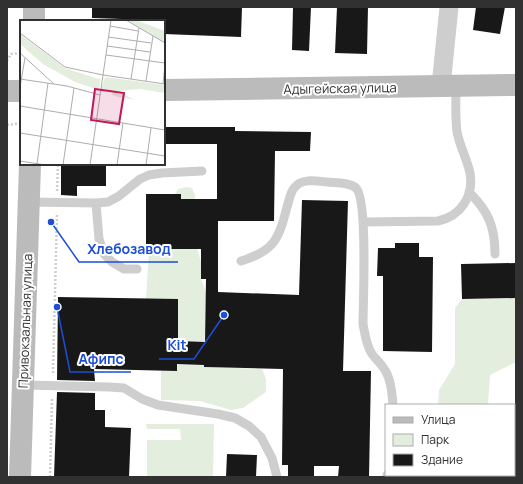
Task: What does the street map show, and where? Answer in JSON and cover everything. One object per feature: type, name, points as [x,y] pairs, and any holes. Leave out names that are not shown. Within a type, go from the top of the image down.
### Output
[{"type":"main road","points":[[34,7],[34,20]]},
{"type":"main road","name":"Адыгейская улица","points":[[165,90],[516,85]]},
{"type":"main road","points":[[7,91],[20,91]]},
{"type":"main road","name":"Привокзальная улица","points":[[20,477],[30,165]]},
{"type":"street","points":[[448,7],[449,86]]},
{"type":"lane","points":[[364,222],[431,221],[447,219],[463,206],[468,197],[470,173],[460,146],[449,86]]},
{"type":"lane","points":[[29,202],[108,202],[119,196],[130,186],[149,175],[202,170]]},
{"type":"lane","points":[[241,261],[254,257],[269,247],[277,239],[282,227],[290,196],[295,187],[303,182],[312,181],[349,184],[356,188],[360,195],[364,222],[363,324],[365,339],[372,354],[381,363],[388,375],[392,391],[393,404]]},
{"type":"lane","points":[[469,192],[481,204],[491,222],[495,237],[495,254]]},
{"type":"lane","points":[[96,203],[99,239],[104,254],[112,262],[124,269],[137,270]]},
{"type":"lane","points":[[23,385],[124,388],[142,399],[158,405],[235,418],[249,426],[261,437],[272,458],[277,477]]},
{"type":"path","points":[[7,61],[11,54],[20,54]]},
{"type":"path","points":[[7,125],[20,124]]},
{"type":"path","points":[[50,477],[58,165]]},
{"type":"green space","points":[[187,187],[192,188],[195,195],[193,233],[201,262],[201,279],[206,292],[204,367],[262,369],[266,379],[266,392],[243,408],[231,410],[200,401],[161,400],[161,370],[177,364],[187,364],[178,341],[178,299],[146,299],[149,249],[180,249],[181,195],[175,194],[178,189]]},
{"type":"green space","points":[[516,298],[516,362],[490,375],[488,404],[438,404],[439,390],[455,364],[455,308],[462,299]]},
{"type":"green space","points":[[146,424],[214,424],[213,477],[147,477],[147,440],[181,440],[180,429],[147,429]]},
{"type":"building","points":[[92,7],[242,7],[241,37],[165,34],[165,20],[92,18]]},
{"type":"building","points":[[293,7],[311,7],[309,51],[292,50]]},
{"type":"building","points":[[337,7],[368,7],[367,54],[335,53]]},
{"type":"building","points":[[476,7],[505,7],[500,34],[473,30]]},
{"type":"building","points":[[165,127],[235,127],[235,131],[311,132],[310,151],[275,151],[274,221],[218,221],[218,292],[299,295],[302,200],[348,201],[343,371],[371,371],[369,477],[338,477],[339,466],[314,466],[314,477],[288,477],[288,465],[282,465],[283,369],[204,367],[204,365],[177,364],[177,371],[94,369],[95,381],[57,380],[58,297],[178,299],[178,341],[205,342],[206,279],[201,279],[201,249],[146,249],[146,194],[181,194],[181,199],[217,199],[217,144],[165,144]]},
{"type":"building","points":[[61,165],[106,165],[106,186],[77,186],[77,196],[61,195]]},
{"type":"building","points":[[395,243],[419,243],[419,257],[433,257],[432,352],[383,351],[383,276],[377,276],[378,248],[395,248]]},
{"type":"building","points":[[516,263],[516,298],[462,299],[461,264]]},
{"type":"building","points":[[57,392],[95,393],[95,410],[105,410],[105,427],[131,428],[129,477],[54,477]]},
{"type":"building","points":[[227,454],[257,455],[256,477],[226,477]]},
{"type":"place","name":"Хлебозавод","points":[[51,222]]},
{"type":"place","name":"Афипс","points":[[57,307]]},
{"type":"place","name":"Kit","points":[[224,315]]}]
